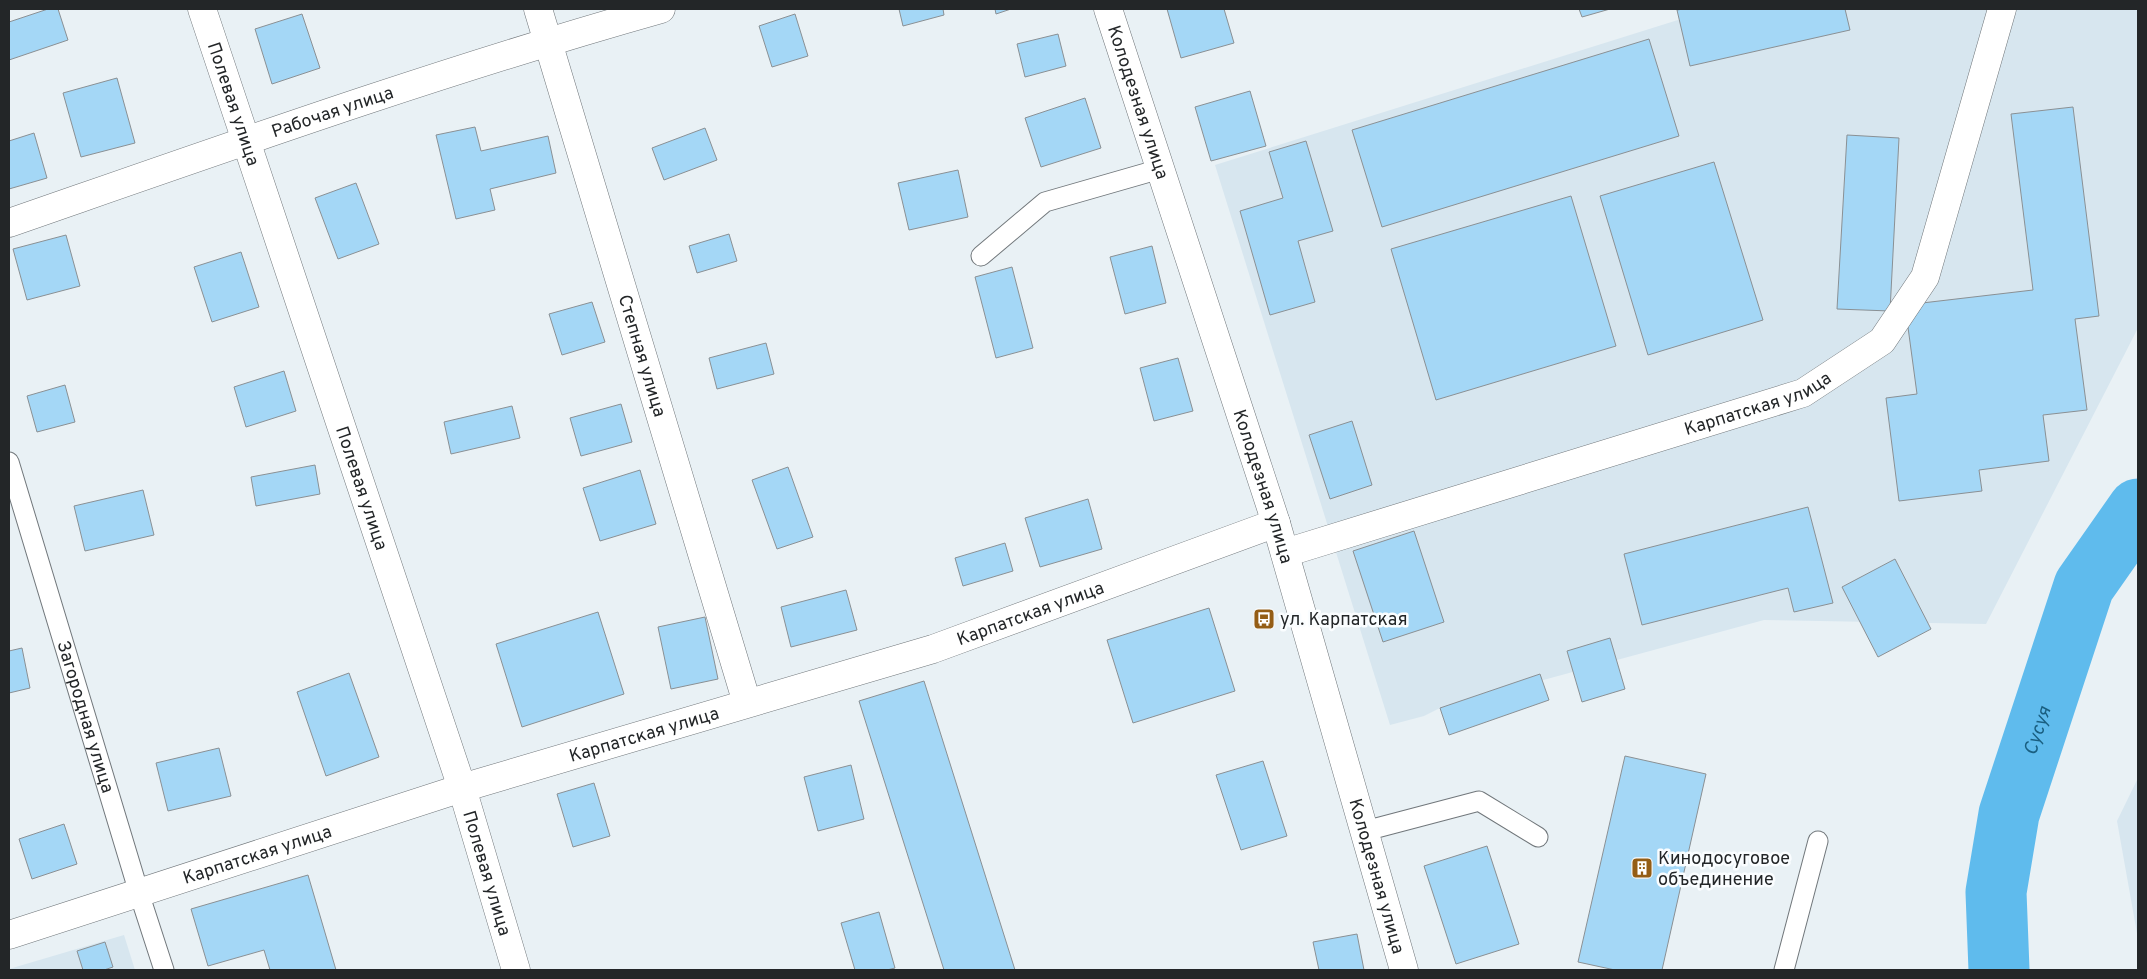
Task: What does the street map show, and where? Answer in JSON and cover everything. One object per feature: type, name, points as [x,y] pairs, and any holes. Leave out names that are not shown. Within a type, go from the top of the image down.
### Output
[{"type":"street","name":"Полевая улица","points":[[202,9],[462,788],[516,970]]},
{"type":"street","name":"Степная улица","points":[[538,9],[747,703]]},
{"type":"street","name":"Рабочая улица","points":[[9,223],[245,141],[548,41],[661,9]]},
{"type":"street","name":"Колодезная улица","points":[[1108,9],[1276,523],[1404,970]]},
{"type":"street","name":"Карпатская улица","points":[[1285,553],[1803,393],[1882,341],[1925,277],[2002,9]]},
{"type":"street","name":"Карпатская улица","points":[[9,935],[462,788],[933,649],[1276,523]]},
{"type":"lane","points":[[981,256],[1045,202],[1160,169]]},
{"type":"lane","name":"Загородная улица","points":[[9,462],[164,970]]},
{"type":"lane","points":[[1365,831],[1479,801],[1538,837]]},
{"type":"lane","points":[[1784,970],[1818,841]]},
{"type":"shaded area","points":[[1713,9],[2138,9],[2138,328],[1986,624],[1764,620],[1440,708],[1424,716],[1390,725],[1215,165]]},
{"type":"shaded area","points":[[2138,778],[2138,939],[2117,821]]},
{"type":"shaded area","points":[[124,935],[135,970],[9,970],[9,969]]},
{"type":"building","points":[[48,9],[58,9],[68,40],[9,60],[9,22]]},
{"type":"building","points":[[899,9],[943,9],[944,15],[903,26]]},
{"type":"building","points":[[995,9],[1011,9],[996,14]]},
{"type":"building","points":[[1167,9],[1224,9],[1234,43],[1181,58]]},
{"type":"building","points":[[1579,9],[1610,9],[1582,17]]},
{"type":"building","points":[[1845,9],[1850,30],[1690,66],[1677,10]]},
{"type":"building","points":[[302,14],[320,68],[272,84],[255,29]]},
{"type":"building","points":[[795,14],[808,56],[772,67],[759,26]]},
{"type":"building","points":[[1058,34],[1066,66],[1025,77],[1017,44]]},
{"type":"building","points":[[1649,39],[1679,136],[1382,227],[1352,130]]},
{"type":"building","points":[[117,78],[135,143],[81,157],[63,93]]},
{"type":"building","points":[[1250,91],[1266,146],[1211,161],[1195,107]]},
{"type":"building","points":[[1085,98],[1101,148],[1041,167],[1025,118]]},
{"type":"building","points":[[2073,107],[2099,316],[2075,319],[2087,410],[2043,415],[2049,461],[1979,470],[1982,491],[1899,501],[1886,398],[1917,394],[1905,305],[2033,290],[2011,114]]},
{"type":"building","points":[[475,127],[481,151],[548,136],[556,173],[490,189],[495,210],[456,219],[436,135]]},
{"type":"building","points":[[705,128],[717,160],[664,180],[652,148]]},
{"type":"building","points":[[34,133],[47,178],[9,189],[9,141]]},
{"type":"building","points":[[1847,135],[1899,138],[1890,311],[1837,309]]},
{"type":"building","points":[[1306,141],[1333,231],[1298,241],[1315,302],[1270,315],[1240,211],[1283,198],[1269,152]]},
{"type":"building","points":[[1714,162],[1763,320],[1648,355],[1600,196]]},
{"type":"building","points":[[958,170],[968,217],[909,230],[898,183]]},
{"type":"building","points":[[356,183],[379,244],[338,259],[315,198]]},
{"type":"building","points":[[1571,196],[1616,346],[1436,400],[1391,249]]},
{"type":"building","points":[[729,234],[737,261],[697,273],[689,246]]},
{"type":"building","points":[[66,235],[80,286],[27,300],[13,249]]},
{"type":"building","points":[[1152,246],[1166,303],[1125,314],[1110,257]]},
{"type":"building","points":[[241,252],[259,307],[212,322],[194,267]]},
{"type":"building","points":[[1012,267],[1033,348],[996,358],[975,277]]},
{"type":"building","points":[[592,302],[605,342],[562,355],[549,314]]},
{"type":"building","points":[[766,343],[774,374],[717,389],[709,358]]},
{"type":"building","points":[[1178,358],[1193,411],[1154,421],[1140,368]]},
{"type":"building","points":[[284,371],[296,411],[246,427],[234,387]]},
{"type":"building","points":[[65,385],[75,422],[37,432],[27,396]]},
{"type":"building","points":[[621,404],[632,442],[581,456],[570,418]]},
{"type":"building","points":[[512,406],[520,438],[451,454],[444,422]]},
{"type":"building","points":[[1352,421],[1372,485],[1330,499],[1309,435]]},
{"type":"building","points":[[315,465],[320,494],[256,506],[251,477]]},
{"type":"building","points":[[788,467],[813,537],[777,549],[752,480]]},
{"type":"building","points":[[640,470],[656,524],[600,541],[583,488]]},
{"type":"building","points":[[143,490],[154,535],[85,551],[74,506]]},
{"type":"building","points":[[1088,499],[1102,549],[1040,567],[1025,518]]},
{"type":"building","points":[[1808,507],[1833,603],[1794,612],[1788,588],[1642,625],[1624,554]]},
{"type":"building","points":[[1414,531],[1444,622],[1383,642],[1353,551]]},
{"type":"building","points":[[1005,543],[1013,571],[963,586],[955,558]]},
{"type":"building","points":[[1895,559],[1931,629],[1878,657],[1842,587]]},
{"type":"building","points":[[846,590],[857,630],[791,647],[781,607]]},
{"type":"building","points":[[1209,608],[1235,691],[1133,723],[1107,640]]},
{"type":"building","points":[[598,612],[624,694],[522,727],[496,644]]},
{"type":"building","points":[[705,617],[718,679],[671,689],[658,627]]},
{"type":"building","points":[[1610,638],[1625,689],[1582,702],[1567,651]]},
{"type":"building","points":[[22,648],[30,688],[9,693],[9,651]]},
{"type":"building","points":[[349,673],[379,757],[326,776],[297,692]]},
{"type":"building","points":[[1540,674],[1549,700],[1449,735],[1440,708]]},
{"type":"building","points":[[924,681],[1015,970],[944,970],[859,701]]},
{"type":"building","points":[[219,748],[231,796],[168,811],[156,763]]},
{"type":"building","name":"Кинодосуговое объединение","points":[[1625,756],[1706,774],[1662,970],[1615,970],[1578,962]]},
{"type":"building","points":[[1263,761],[1287,836],[1241,850],[1216,775]]},
{"type":"building","points":[[851,765],[864,819],[818,831],[804,777]]},
{"type":"building","points":[[594,783],[610,836],[573,847],[557,794]]},
{"type":"building","points":[[64,824],[77,864],[32,879],[19,839]]},
{"type":"building","points":[[1487,846],[1519,944],[1456,964],[1424,866]]},
{"type":"building","points":[[308,875],[336,970],[270,970],[264,950],[208,966],[191,909]]},
{"type":"building","points":[[879,912],[895,968],[887,970],[855,970],[841,923]]},
{"type":"building","points":[[1357,934],[1364,970],[1319,970],[1313,942]]},
{"type":"building","points":[[105,942],[113,967],[104,970],[83,970],[77,951]]},
{"type":"waterway","name":"Сусуя","points":[[1999,970],[1996,892],[2009,814],[2084,586],[2138,509]]},
{"type":"place","name":"ул. Карпатская","points":[[1264,619]]},
{"type":"place","name":"Кинодосуговое объединение","points":[[1642,868]]}]
